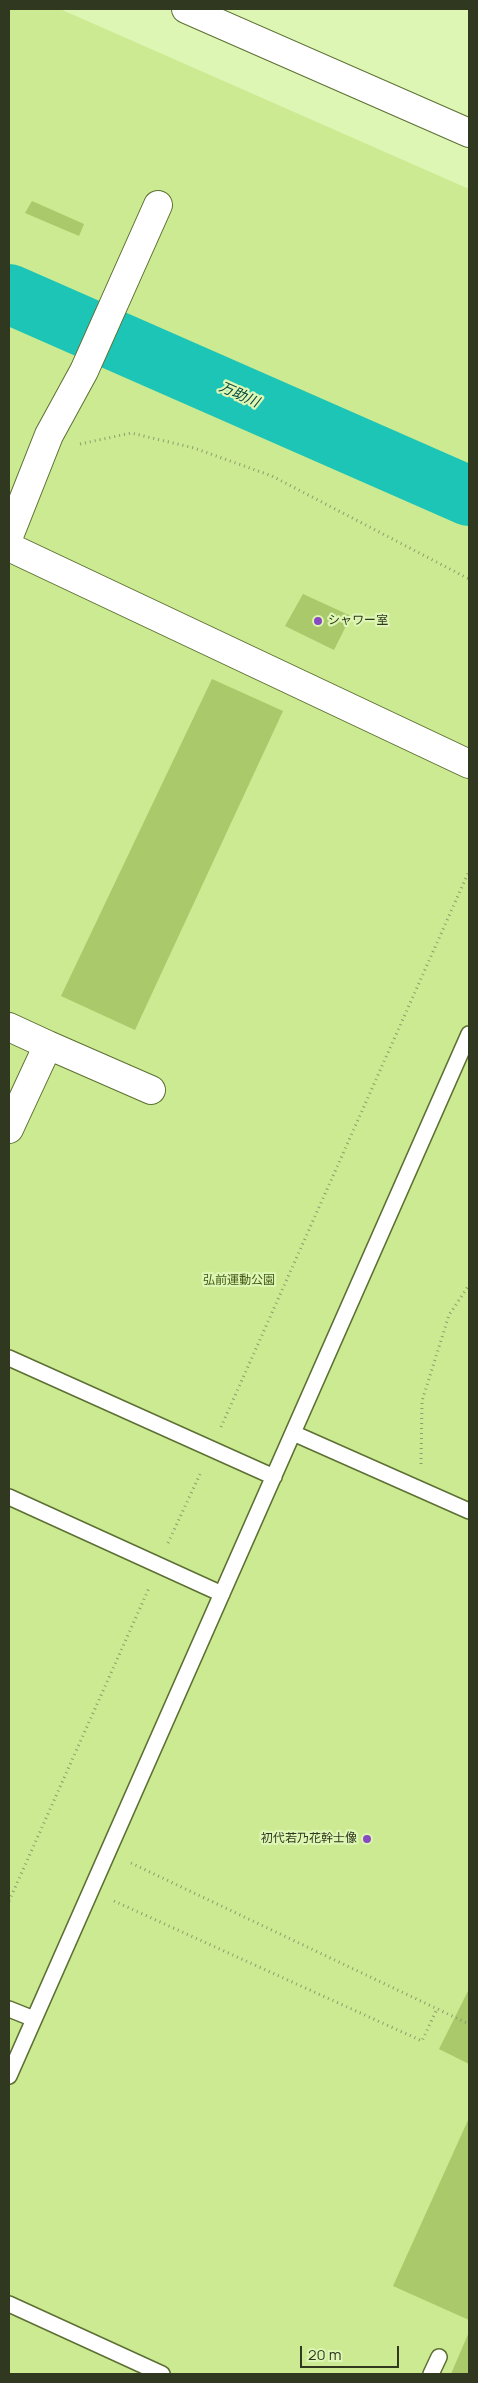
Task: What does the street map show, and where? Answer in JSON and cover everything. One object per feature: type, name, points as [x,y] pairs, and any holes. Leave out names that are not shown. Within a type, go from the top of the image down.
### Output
[{"type":"street","points":[[186,9],[469,133]]},
{"type":"street","points":[[9,536],[42,452],[84,371],[158,205]]},
{"type":"street","points":[[9,547],[469,764]]},
{"type":"street","points":[[9,1027],[151,1090]]},
{"type":"street","points":[[9,1129],[48,1045]]},
{"type":"lane","points":[[9,2076],[469,1034]]},
{"type":"lane","points":[[9,1358],[274,1477]]},
{"type":"lane","points":[[293,1433],[469,1511]]},
{"type":"lane","points":[[9,1497],[222,1594]]},
{"type":"lane","points":[[9,2009],[34,2019]]},
{"type":"lane","points":[[9,2304],[162,2374]]},
{"type":"lane","points":[[431,2374],[439,2357]]},
{"type":"path","points":[[42,452],[131,433],[194,448],[272,476],[469,579]]},
{"type":"path","points":[[9,1901],[469,871]]},
{"type":"path","points":[[420,1490],[422,1401],[449,1315],[469,1286]]},
{"type":"path","points":[[131,1863],[469,2024]]},
{"type":"path","points":[[114,1901],[422,2041],[437,2008]]},
{"type":"green space","name":"弘前運動公園","points":[[9,9],[60,9],[469,189],[469,2374],[9,2374]]},
{"type":"building","points":[[32,201],[84,224],[79,236],[25,213]]},
{"type":"building","name":"シャワー室","points":[[303,594],[351,616],[334,650],[285,626]]},
{"type":"building","points":[[212,679],[283,711],[135,1030],[61,996]]},
{"type":"building","points":[[469,1989],[469,2064],[439,2049]]},
{"type":"building","points":[[469,2118],[469,2320],[393,2286]]},
{"type":"building","points":[[469,2332],[469,2374],[451,2374]]},
{"type":"waterway","name":"万助川","points":[[9,294],[469,496]]},
{"type":"place","name":"シャワー室","points":[[318,621]]},
{"type":"place","name":"初代若乃花幹士像","points":[[367,1839]]}]
